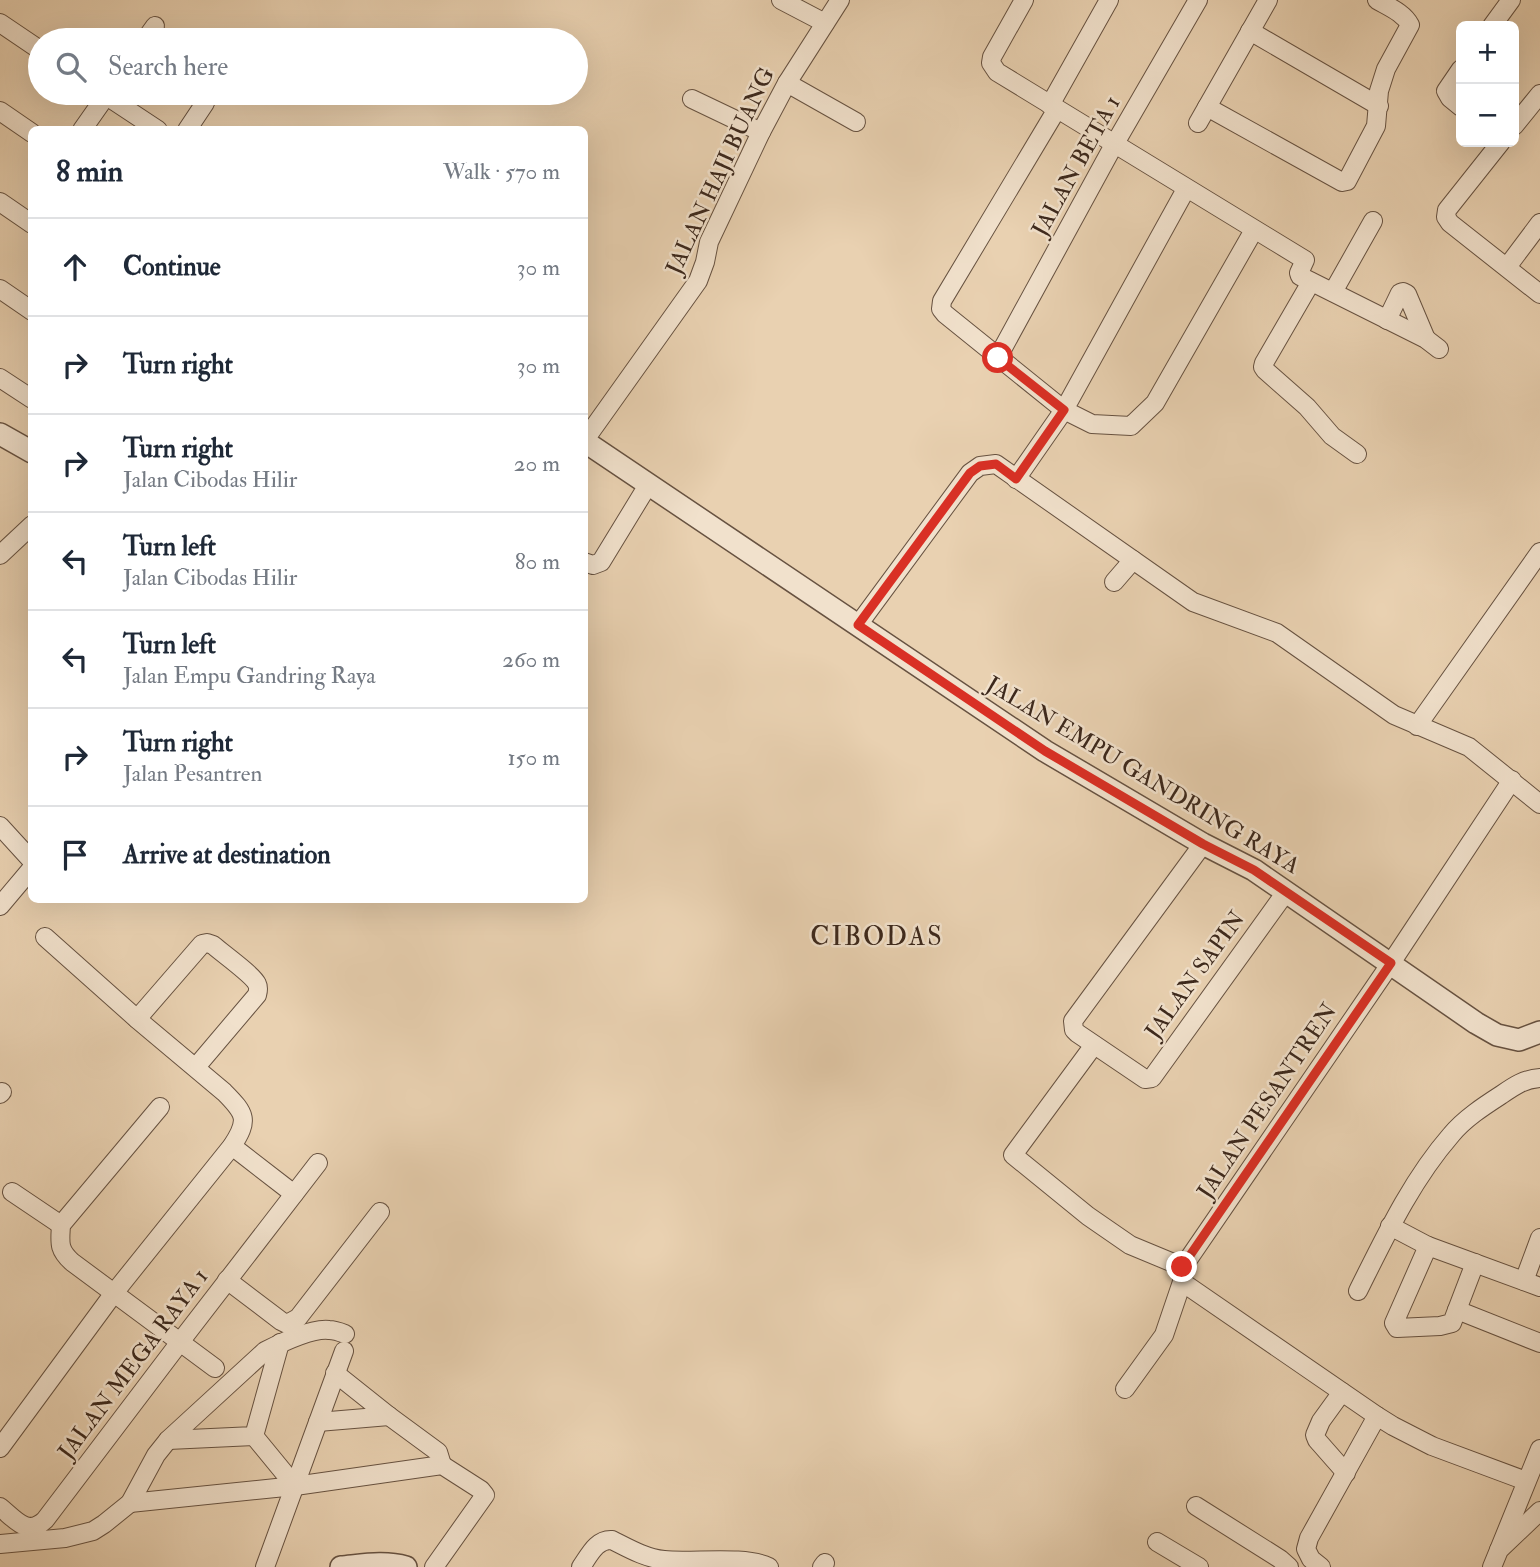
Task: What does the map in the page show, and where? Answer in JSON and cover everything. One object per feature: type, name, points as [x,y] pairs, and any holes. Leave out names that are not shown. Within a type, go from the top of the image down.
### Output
[{"type":"street","points":[[781,0],[825,23]]},
{"type":"street","name":"JALAN HAJI BUANG","points":[[588,435],[698,281],[709,242],[761,132],[787,83],[840,0]]},
{"type":"street","points":[[1024,0],[994,52],[991,62],[997,72],[1305,260],[1299,275],[1433,344],[1407,294],[1400,293],[1387,320]]},
{"type":"street","points":[[1109,0],[1053,107],[942,301],[941,309],[1064,410],[1092,424],[1130,426],[1155,403],[1254,230]]},
{"type":"street","points":[[1268,0],[1202,115],[1344,182],[1350,177],[1376,126],[1379,91],[1386,69],[1410,27],[1404,6],[1377,0]]},
{"type":"street","points":[[1496,21],[1511,0]]},
{"type":"street","name":"JALAN BETA 1","points":[[998,358],[1194,1]]},
{"type":"street","points":[[0,23],[28,42]]},
{"type":"street","points":[[1250,32],[1379,106]]},
{"type":"street","points":[[1456,77],[1447,91],[1450,99],[1456,103]]},
{"type":"street","points":[[787,83],[856,122]]},
{"type":"street","points":[[1519,120],[1540,94]]},
{"type":"street","points":[[692,99],[761,132]]},
{"type":"street","points":[[85,126],[98,105]]},
{"type":"street","points":[[121,105],[152,126]]},
{"type":"street","points":[[190,126],[204,105]]},
{"type":"street","points":[[3,120],[28,131]]},
{"type":"street","points":[[1497,147],[1447,210],[1446,217],[1450,223],[1540,294]]},
{"type":"street","points":[[1016,479],[1064,410],[1186,189]]},
{"type":"street","points":[[0,202],[28,220]]},
{"type":"street","points":[[1333,292],[1373,221]]},
{"type":"street","points":[[1507,267],[1540,223]]},
{"type":"street","points":[[1311,282],[1264,367],[1307,407],[1332,436],[1357,454]]},
{"type":"street","points":[[0,289],[28,308]]},
{"type":"street","points":[[0,378],[28,396]]},
{"type":"street","points":[[0,433],[28,450]]},
{"type":"street","name":"JALAN EMPU GANDRING RAYA","points":[[588,444],[1045,751],[1203,844],[1254,870],[1476,1023],[1497,1035],[1519,1040],[1540,1032]]},
{"type":"street","points":[[858,625],[970,473],[980,466],[996,464],[1192,602],[1277,633],[1394,715],[1469,747],[1540,804]]},
{"type":"street","points":[[588,563],[593,565],[601,562],[648,485]]},
{"type":"street","points":[[0,555],[28,529]]},
{"type":"street","points":[[1417,726],[1540,552]]},
{"type":"street","points":[[1114,582],[1133,560]]},
{"type":"street","name":"JALAN PESANTREN","points":[[1125,1389],[1164,1335],[1182,1275],[1512,780]]},
{"type":"street","points":[[0,826],[28,857]]},
{"type":"street","points":[[1203,844],[1074,1018],[1074,1030],[1094,1045],[1013,1155],[1088,1216],[1130,1245],[1182,1275],[1377,1416],[1432,1446],[1526,1481]]},
{"type":"street","points":[[0,906],[28,873]]},
{"type":"street","name":"JALAN SAPIN","points":[[1094,1045],[1147,1080],[1152,1078],[1286,891]]},
{"type":"street","points":[[0,1448],[114,1293],[243,1129],[242,1114],[237,1104],[45,937]]},
{"type":"street","points":[[137,1019],[202,944],[213,945],[251,977],[258,984],[258,989],[257,995],[196,1067]]},
{"type":"street","points":[[1357,1292],[1390,1226],[1418,1179],[1452,1133],[1487,1104],[1521,1082],[1540,1078]]},
{"type":"street","points":[[160,1107],[61,1225],[60,1245],[72,1262],[215,1368]]},
{"type":"street","points":[[232,1146],[294,1194]]},
{"type":"street","name":"JALAN MEGA RAYA 1","points":[[0,1507],[26,1528],[40,1525],[318,1163]]},
{"type":"street","points":[[12,1192],[61,1225]]},
{"type":"street","points":[[227,1280],[281,1321],[287,1324],[293,1322],[380,1212]]},
{"type":"street","points":[[1390,1226],[1428,1246],[1532,1284],[1540,1238]]},
{"type":"street","points":[[1428,1246],[1394,1323],[1397,1328],[1452,1323],[1475,1263]]},
{"type":"street","points":[[1457,1310],[1540,1343]]},
{"type":"street","points":[[0,1544],[65,1538],[85,1534],[104,1524],[130,1503],[156,1455],[168,1440],[265,1351],[280,1343],[330,1329],[345,1342],[265,1567]]},
{"type":"street","points":[[254,1436],[280,1343]]},
{"type":"street","points":[[335,1373],[438,1452],[442,1465],[485,1495],[433,1567]]},
{"type":"street","points":[[1342,1392],[1315,1435],[1346,1473]]},
{"type":"street","points":[[318,1422],[389,1416]]},
{"type":"street","points":[[1321,1567],[1311,1559],[1306,1549],[1309,1538],[1377,1416]]},
{"type":"street","points":[[168,1440],[254,1436]]},
{"type":"street","points":[[254,1436],[295,1486]]},
{"type":"street","points":[[1492,1567],[1540,1449]]},
{"type":"street","points":[[130,1503],[295,1486],[442,1465]]},
{"type":"street","points":[[1195,1506],[1289,1567]]},
{"type":"street","points":[[1499,1550],[1540,1511]]},
{"type":"street","points":[[581,1567],[596,1546],[606,1539],[668,1563],[743,1562],[769,1567]]},
{"type":"street","points":[[1157,1542],[1199,1567]]},
{"type":"street","points":[[341,1567],[382,1563],[406,1567]]},
{"type":"district","name":"CIBODAS","points":[[877,937]]},
{"type":"route","points":[[998,358],[1064,410],[1016,479],[996,464],[980,466],[970,473],[858,625],[1045,751],[1203,844],[1254,870],[1391,963],[1182,1267]]}]
